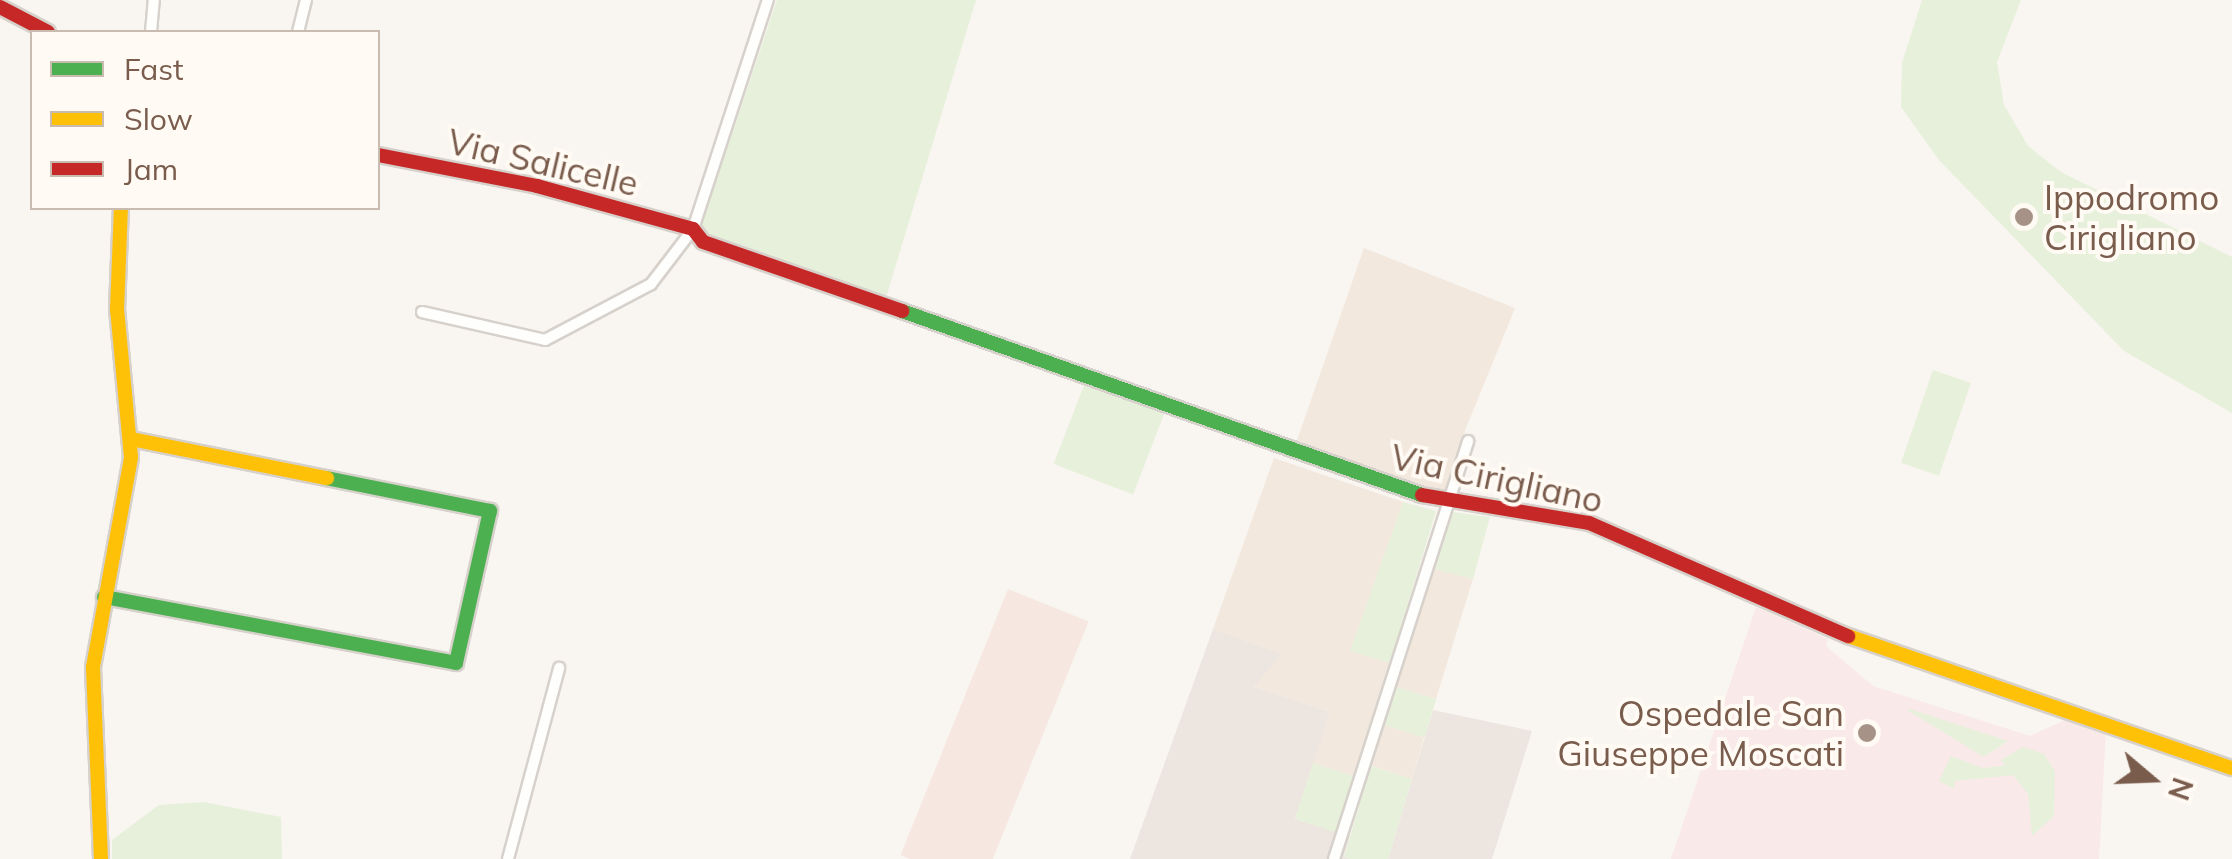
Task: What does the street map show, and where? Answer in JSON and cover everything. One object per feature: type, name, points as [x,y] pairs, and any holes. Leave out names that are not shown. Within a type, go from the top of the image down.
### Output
[{"type":"street","points":[[151,30],[154,0]]},
{"type":"street","points":[[298,30],[306,0]]},
{"type":"street","points":[[422,312],[556,338],[640,293],[693,229],[768,0]]},
{"type":"street","points":[[0,7],[46,30]]},
{"type":"street","name":"Via Salicelle","points":[[380,156],[538,186],[693,229]]},
{"type":"street","points":[[101,859],[93,667],[131,439],[118,310],[121,210]]},
{"type":"street","name":"Via Cirigliano","points":[[693,229],[702,242],[904,316],[1447,502],[1589,523],[1837,632],[2232,768]]},
{"type":"street","points":[[104,598],[456,663],[490,511],[131,439]]},
{"type":"street","points":[[1334,859],[1468,441]]},
{"type":"street","points":[[508,859],[559,668]]},
{"type":"shaded area","points":[[1364,248],[1515,308],[1464,433],[1477,440],[1457,496],[1295,446]]},
{"type":"shaded area","points":[[1274,458],[1403,502],[1351,651],[1390,663],[1422,565],[1473,579],[1436,699],[1396,687],[1384,724],[1424,737],[1412,779],[1372,766],[1367,781],[1313,763],[1330,712],[1254,687],[1281,654],[1213,629]]},
{"type":"shaded area","points":[[1008,589],[1089,622],[993,859],[910,859],[900,855]]},
{"type":"shaded area","name":"Ospedale San Giuseppe Moscati","points":[[1756,607],[1828,639],[1826,646],[1873,686],[2030,736],[2070,718],[2106,730],[2099,859],[1671,859]]},
{"type":"shaded area","points":[[1213,629],[1282,654],[1254,687],[1330,712],[1295,819],[1350,836],[1344,856],[1352,859],[1130,859]]},
{"type":"shaded area","points":[[1433,710],[1532,731],[1492,859],[1388,859]]},
{"type":"green space","points":[[777,0],[976,0],[885,301],[708,239],[700,229]]},
{"type":"green space","name":"Ippodromo Cirigliano","points":[[1922,0],[2021,0],[1997,62],[2004,105],[2028,146],[2061,172],[2232,257],[2232,413],[2124,351],[1939,160],[1901,107],[1902,63]]},
{"type":"green space","points":[[1933,370],[1971,383],[1939,476],[1901,463]]},
{"type":"green space","points":[[1086,380],[1165,410],[1133,494],[1054,464]]},
{"type":"green space","points":[[1403,502],[1436,511],[1390,663],[1350,651]]},
{"type":"green space","points":[[1453,512],[1490,517],[1473,579],[1434,569]]},
{"type":"green space","points":[[1396,687],[1436,699],[1424,738],[1384,725]]},
{"type":"green space","points":[[1910,709],[2008,741],[1984,757],[1907,710]]},
{"type":"green space","points":[[2023,747],[2044,754],[2055,771],[2054,816],[2032,836],[2028,794],[2001,760]]},
{"type":"green space","points":[[1951,756],[1983,768],[2007,765],[2014,775],[1955,781],[1954,789],[1939,781]]},
{"type":"green space","points":[[1313,763],[1354,776],[1336,832],[1295,819]]},
{"type":"green space","points":[[1371,766],[1412,779],[1388,859],[1344,857]]},
{"type":"green space","points":[[204,802],[281,817],[282,859],[112,859],[112,840],[159,805]]},
{"type":"traffic: fast","points":[[902,311],[1422,495]]},
{"type":"traffic: fast","points":[[104,597],[456,663],[490,511],[327,478]]},
{"type":"traffic: slow","points":[[101,859],[93,667],[131,457],[117,310],[121,210]]},
{"type":"traffic: slow","points":[[131,439],[327,478]]},
{"type":"traffic: slow","points":[[1848,636],[2232,768]]},
{"type":"traffic: jam","points":[[0,7],[44,30]]},
{"type":"traffic: jam","points":[[380,155],[537,186],[693,229],[703,242],[902,311]]},
{"type":"traffic: jam","points":[[1422,495],[1589,523],[1848,636]]},
{"type":"place","name":"Ippodromo Cirigliano","points":[[2024,217]]},
{"type":"place","name":"Ospedale San Giuseppe Moscati","points":[[1867,733]]}]
